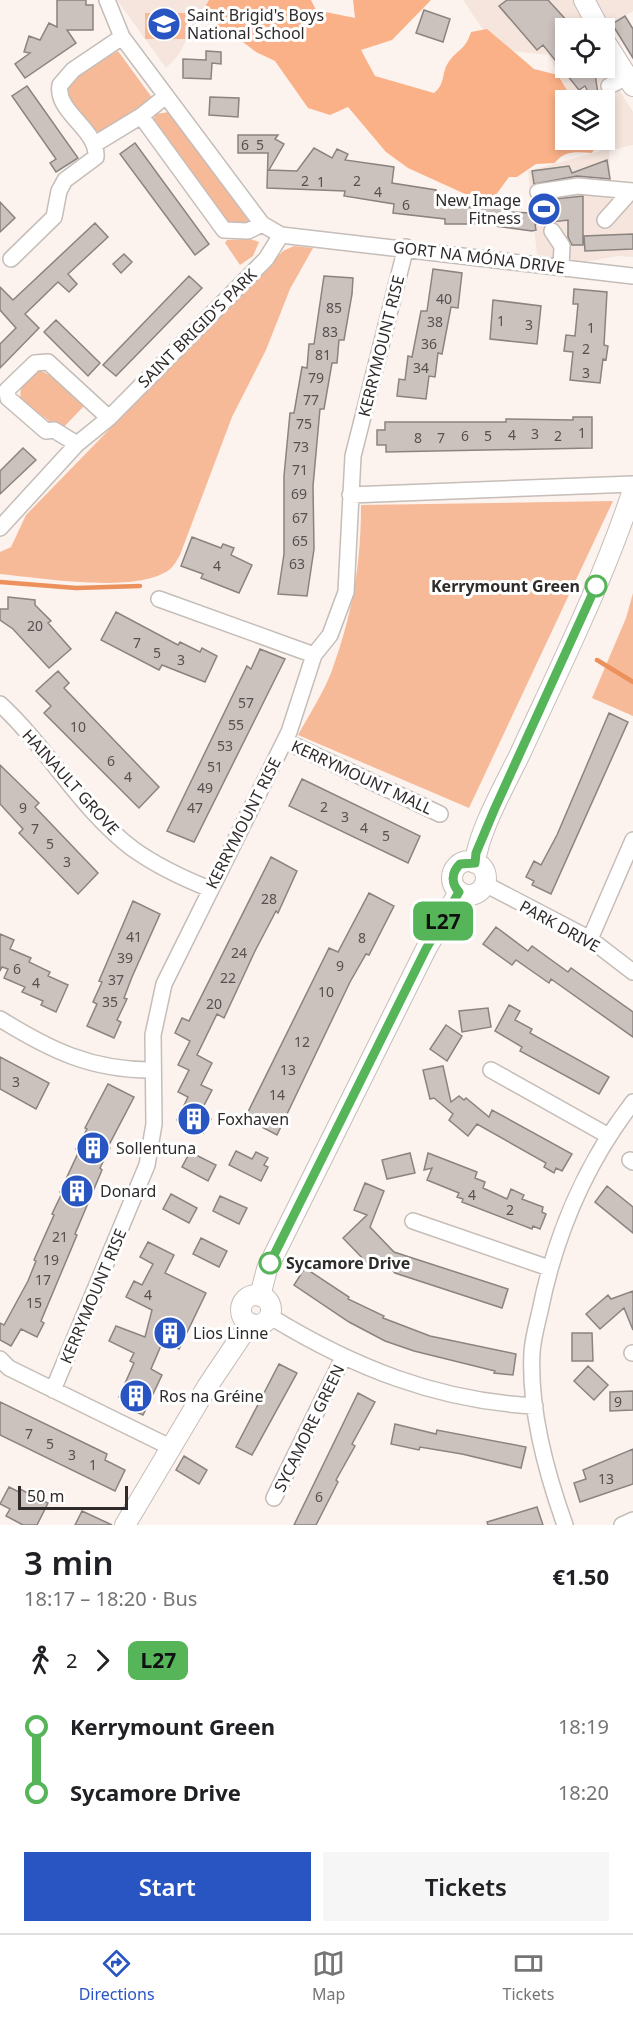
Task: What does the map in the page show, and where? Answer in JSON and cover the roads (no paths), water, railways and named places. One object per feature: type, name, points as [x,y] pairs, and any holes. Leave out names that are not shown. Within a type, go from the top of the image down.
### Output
[{"type":"main road","points":[[584,0],[594,18]]},
{"type":"main road","points":[[615,58],[630,82]]},
{"type":"main road","points":[[475,863],[476,853],[495,808],[617,540],[633,490]]},
{"type":"main road","points":[[464,862],[475,863],[485,874],[484,884],[474,894],[459,892],[453,883],[456,868],[464,862]]},
{"type":"main road","points":[[260,1296],[261,1283],[273,1258],[426,949],[459,892]]},
{"type":"main road","points":[[260,1296],[270,1304],[271,1317],[260,1324],[250,1323],[243,1316],[242,1307],[248,1298],[260,1296]]},
{"type":"main road","points":[[128,1524],[170,1447],[250,1323]]},
{"type":"street","points":[[107,0],[122,37],[262,224],[281,234]]},
{"type":"street","points":[[11,259],[54,217],[59,190],[65,180],[95,158],[95,148],[61,98],[60,84],[73,70],[122,37]]},
{"type":"street","points":[[609,86],[630,82]]},
{"type":"street","points":[[95,148],[166,96]]},
{"type":"street","points":[[141,116],[224,230],[248,231],[262,224]]},
{"type":"street","points":[[538,192],[578,186],[632,191]]},
{"type":"street","points":[[605,220],[632,191]]},
{"type":"street","points":[[552,231],[562,246],[561,267]]},
{"type":"street","name":"GORT NA MÓNA DRIVE","points":[[281,234],[406,247],[633,276]]},
{"type":"street","name":"SAINT BRIGID'S PARK","points":[[0,528],[77,444],[109,418],[266,259],[281,234]]},
{"type":"street","name":"KERRYMOUNT RISE","points":[[53,1390],[147,1165],[154,1124],[152,1070],[156,1016],[164,984],[285,741],[314,655],[330,635],[346,592],[353,456],[406,247]]},
{"type":"street","points":[[77,444],[54,430],[46,431],[8,398],[7,390],[35,363],[48,362],[109,418]]},
{"type":"street","points":[[350,495],[633,484]]},
{"type":"street","points":[[159,599],[314,655]]},
{"type":"street","name":"HAINAULT GROVE","points":[[0,704],[96,814],[132,848],[172,874],[210,889]]},
{"type":"street","name":"KERRYMOUNT MALL","points":[[285,741],[440,814]]},
{"type":"street","points":[[590,939],[633,840]]},
{"type":"street","name":"PARK DRIVE","points":[[484,884],[590,939],[633,972]]},
{"type":"street","points":[[0,1019],[47,1048],[82,1061],[126,1070],[152,1070]]},
{"type":"street","points":[[491,1070],[607,1135]]},
{"type":"street","points":[[565,1525],[535,1406],[532,1351],[549,1268],[579,1191],[607,1135],[633,1102]]},
{"type":"street","points":[[413,1221],[549,1268]]},
{"type":"street","points":[[271,1317],[344,1358],[427,1390],[502,1405],[535,1406]]},
{"type":"street","name":"SYCAMORE GREEN","points":[[274,1498],[344,1358]]},
{"type":"street","points":[[0,1359],[9,1368],[170,1447]]},
{"type":"street","points":[[622,1525],[633,1520]]},
{"type":"waterway","points":[[0,582],[76,588],[140,586]]},
{"type":"waterway","points":[[597,660],[633,682]]},
{"type":"place","name":"Saint Brigid's Boys National School","points":[[164,24]]},
{"type":"place","name":"New Image Fitness","points":[[544,209]]},
{"type":"place","name":"Kerrymount Green","points":[[596,586]]},
{"type":"place","name":"Foxhaven","points":[[194,1119]]},
{"type":"place","name":"Sollentuna","points":[[93,1148]]},
{"type":"place","name":"Donard","points":[[77,1191]]},
{"type":"place","name":"Sycamore Drive","points":[[270,1263]]},
{"type":"place","name":"Lios Linne","points":[[170,1333]]},
{"type":"place","name":"Ros na Gréine","points":[[136,1396]]}]
